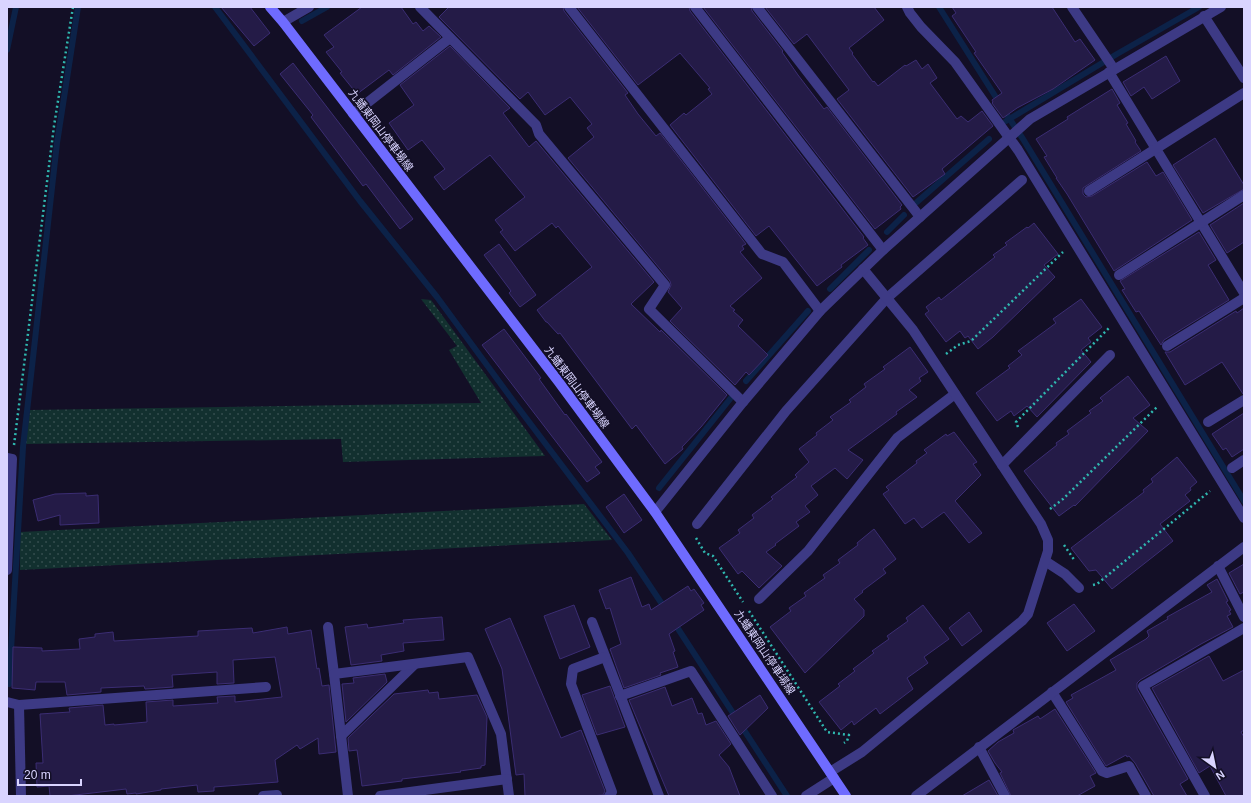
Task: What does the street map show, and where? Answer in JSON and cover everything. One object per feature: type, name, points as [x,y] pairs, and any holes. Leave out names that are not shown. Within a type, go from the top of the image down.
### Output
[{"type":"main road","name":"九蟠東岡山停車場線","points":[[270,7],[558,381],[655,512],[846,796]]},
{"type":"street","points":[[283,22],[309,7]]},
{"type":"street","points":[[420,7],[536,125],[540,134],[665,285],[649,309],[743,402]]},
{"type":"street","points":[[569,7],[762,254],[783,262],[820,311]]},
{"type":"street","points":[[695,7],[883,250]]},
{"type":"street","points":[[757,7],[920,217]]},
{"type":"street","points":[[907,7],[921,27],[955,62],[1015,132],[1018,150],[1244,518]]},
{"type":"street","points":[[1072,7],[1109,65],[1156,149],[1244,293]]},
{"type":"street","points":[[655,512],[743,402],[820,311],[883,250],[1015,132],[1030,119],[1109,65],[1221,7]]},
{"type":"street","points":[[1204,16],[1244,78]]},
{"type":"street","points":[[353,114],[450,38]]},
{"type":"street","points":[[1089,191],[1244,93]]},
{"type":"street","points":[[696,524],[786,411],[887,298],[1022,180]]},
{"type":"street","points":[[1119,274],[1244,195]]},
{"type":"street","points":[[806,796],[1022,621],[1028,614],[1048,551],[1048,540],[1037,519],[1002,465],[913,330],[863,269]]},
{"type":"street","points":[[1167,346],[1244,298]]},
{"type":"street","points":[[1002,465],[1110,355]]},
{"type":"street","points":[[759,599],[808,551],[897,438],[955,394]]},
{"type":"street","points":[[1208,422],[1244,400]]},
{"type":"street","points":[[7,570],[10,458]]},
{"type":"street","points":[[1232,468],[1244,460]]},
{"type":"street","points":[[916,796],[1244,547]]},
{"type":"street","points":[[1044,561],[1065,574],[1079,588]]},
{"type":"street","points":[[1218,566],[1244,617]]},
{"type":"street","points":[[592,622],[658,796]]},
{"type":"street","points":[[328,627],[348,796]]},
{"type":"street","points":[[1205,796],[1143,686],[1244,628]]},
{"type":"street","points":[[334,674],[468,657],[501,734],[509,796]]},
{"type":"street","points":[[605,657],[573,670],[571,684],[612,792],[609,796]]},
{"type":"street","points":[[341,736],[415,664]]},
{"type":"street","points":[[620,696],[691,671],[772,796]]},
{"type":"street","points":[[7,702],[19,705],[266,687]]},
{"type":"street","points":[[1052,692],[1102,771],[1107,773],[1130,766],[1146,796]]},
{"type":"street","points":[[19,705],[21,796]]},
{"type":"street","points":[[979,747],[1005,796]]},
{"type":"street","points":[[380,796],[507,779]]},
{"type":"street","points":[[263,796],[277,795]]},
{"type":"path","points":[[10,458],[54,126],[73,7]]},
{"type":"path","points":[[935,363],[958,345],[971,341],[1065,250],[1069,256]]},
{"type":"path","points":[[1024,442],[1016,422],[1111,326]]},
{"type":"path","points":[[1037,519],[1063,499],[1159,404],[1163,411]]},
{"type":"path","points":[[1079,588],[1097,584],[1212,489]]},
{"type":"path","points":[[696,524],[696,539],[705,553],[713,556],[826,732],[849,735],[846,741],[842,744]]},
{"type":"green space","points":[[421,299],[431,300],[545,456],[343,462],[341,439],[25,444],[30,410],[481,403],[449,350],[457,346]]},
{"type":"green space","points":[[584,504],[612,540],[20,570],[20,532]]},
{"type":"building","points":[[221,7],[250,7],[270,33],[254,46]]},
{"type":"building","points":[[362,7],[401,7],[413,24],[416,22],[423,31],[429,26],[441,37],[393,75],[389,70],[357,94],[340,73],[342,72],[326,52],[334,47],[324,35]]},
{"type":"building","points":[[449,7],[563,7],[564,11],[628,93],[625,95],[638,114],[656,136],[660,133],[746,244],[742,246],[744,249],[740,252],[762,278],[730,306],[735,310],[733,311],[743,320],[738,326],[768,355],[749,375],[746,372],[735,385],[670,321],[682,308],[668,292],[671,285],[670,281],[568,158],[594,137],[587,128],[592,124],[570,97],[545,115],[528,92],[520,99],[439,17]]},
{"type":"building","points":[[577,7],[689,7],[690,11],[864,237],[863,238],[868,245],[841,265],[842,267],[817,286],[769,226],[756,236],[670,125],[684,113],[686,115],[712,94],[708,89],[710,88],[680,53],[638,85]]},
{"type":"building","points":[[703,7],[751,7],[752,11],[783,51],[782,52],[798,75],[824,109],[827,107],[902,205],[900,207],[901,209],[875,229]]},
{"type":"building","points":[[765,7],[874,7],[884,20],[849,48],[873,82],[874,81],[878,86],[905,65],[906,66],[916,60],[922,69],[928,64],[937,78],[930,83],[957,119],[961,116],[968,122],[982,111],[993,126],[942,169],[945,174],[913,197],[837,99],[849,90],[807,34],[794,44]]},
{"type":"building","points":[[952,7],[1052,7],[1075,42],[1080,39],[1095,60],[1053,89],[1017,108],[1003,118],[992,103],[992,100],[1002,93],[974,53],[976,52],[952,16],[956,13]]},
{"type":"building","points":[[450,46],[510,108],[503,113],[529,147],[536,141],[654,282],[631,304],[660,332],[661,330],[727,395],[701,427],[682,447],[683,449],[665,464],[636,425],[632,429],[560,333],[558,334],[546,322],[537,310],[592,267],[558,226],[556,228],[552,223],[515,251],[500,232],[503,230],[495,220],[525,197],[490,155],[444,190],[434,177],[445,169],[422,140],[408,150],[389,123],[414,105],[400,85]]},
{"type":"building","points":[[1166,56],[1180,81],[1152,99],[1144,87],[1131,96],[1123,82]]},
{"type":"building","points":[[293,63],[413,219],[400,229],[366,184],[363,186],[311,117],[313,115],[280,74]]},
{"type":"building","points":[[1112,89],[1120,103],[1117,105],[1128,123],[1126,124],[1141,151],[1083,188],[1083,194],[1086,197],[1092,196],[1147,162],[1156,176],[1163,172],[1192,220],[1114,271],[1056,178],[1044,157],[1047,156],[1036,139],[1068,119],[1067,117]]},
{"type":"building","points":[[1215,138],[1244,185],[1244,189],[1203,213],[1173,165]]},
{"type":"building","points":[[1244,203],[1244,242],[1227,253],[1210,225]]},
{"type":"building","points":[[1034,223],[1058,254],[1044,265],[1055,277],[993,337],[978,349],[968,336],[965,338],[960,331],[946,342],[925,314],[929,311],[926,307],[939,297],[941,300],[995,257],[993,255],[1007,245],[1005,243]]},
{"type":"building","points":[[1199,232],[1216,260],[1208,265],[1229,300],[1164,340],[1161,345],[1139,311],[1136,312],[1122,290],[1125,289],[1120,281]]},
{"type":"building","points":[[499,244],[536,295],[520,307],[509,293],[511,291],[484,255]]},
{"type":"building","points":[[1081,299],[1102,327],[1088,338],[1091,342],[1081,350],[1091,362],[1037,417],[1027,406],[1014,416],[1011,411],[997,421],[976,393],[1010,368],[1008,366],[1022,355],[1018,351],[1056,323],[1053,319]]},
{"type":"building","points":[[1244,308],[1244,394],[1222,362],[1185,385],[1165,352],[1170,352],[1236,311],[1237,313]]},
{"type":"building","points":[[504,329],[541,378],[539,379],[565,415],[566,414],[602,462],[595,467],[600,473],[587,482],[482,345]]},
{"type":"building","points":[[910,347],[928,372],[919,378],[921,381],[909,390],[917,397],[896,412],[897,414],[848,450],[863,460],[847,479],[835,468],[811,486],[818,495],[805,506],[810,512],[796,522],[799,526],[766,552],[782,566],[759,588],[742,571],[738,574],[719,548],[740,533],[738,530],[754,518],[752,515],[773,499],[771,497],[797,477],[795,475],[809,462],[799,449],[833,420],[830,417],[851,402],[849,400],[866,387],[864,384],[885,369],[883,367]]},
{"type":"building","points":[[1128,376],[1150,405],[1133,418],[1148,431],[1075,506],[1074,505],[1059,516],[1024,471],[1057,445],[1056,443],[1069,434],[1067,431],[1091,413],[1089,411],[1103,401],[1100,398]]},
{"type":"building","points":[[1244,413],[1244,449],[1232,457],[1226,448],[1223,450],[1212,434]]},
{"type":"building","points":[[954,432],[977,462],[973,464],[981,475],[955,501],[982,533],[969,543],[944,512],[922,528],[914,518],[905,524],[883,494],[889,490],[886,487],[917,463],[916,461],[927,453],[924,450],[946,434],[947,436]]},
{"type":"building","points":[[1177,457],[1197,482],[1185,495],[1190,501],[1160,524],[1173,541],[1112,589],[1096,570],[1089,571],[1071,548],[1144,492],[1143,490],[1153,482],[1151,479]]},
{"type":"building","points":[[86,493],[86,496],[98,495],[99,523],[60,525],[60,515],[38,521],[33,500],[55,494]]},
{"type":"building","points":[[624,494],[642,520],[624,533],[606,507]]},
{"type":"building","points":[[874,529],[896,559],[883,569],[886,573],[854,599],[864,610],[864,616],[805,673],[770,627],[791,611],[789,608],[806,596],[804,593],[825,578],[823,575],[840,563],[838,560],[858,545],[857,543]]},
{"type":"building","points":[[1244,564],[1244,592],[1240,594],[1229,573]]},
{"type":"building","points":[[631,577],[642,607],[649,604],[651,610],[688,586],[691,591],[694,589],[704,603],[701,605],[704,610],[669,634],[675,651],[673,652],[678,667],[660,673],[661,675],[624,688],[610,649],[621,644],[610,608],[606,609],[599,590]]},
{"type":"building","points":[[1217,579],[1228,601],[1226,602],[1231,610],[1229,611],[1231,614],[1227,616],[1233,627],[1201,644],[1137,683],[1137,689],[1188,779],[1180,784],[1187,796],[1154,796],[1135,763],[1129,756],[1127,757],[1126,755],[1106,766],[1066,702],[1073,698],[1071,695],[1116,670],[1110,660],[1146,639],[1149,636],[1147,631],[1168,619],[1167,617],[1212,592],[1207,585]]},
{"type":"building","points":[[1074,604],[1095,631],[1067,651],[1047,623]]},
{"type":"building","points":[[574,605],[590,647],[560,659],[544,616]]},
{"type":"building","points":[[923,605],[949,639],[924,657],[928,663],[907,678],[913,689],[880,714],[876,708],[854,725],[852,721],[841,730],[819,702],[840,686],[838,684],[855,671],[853,669],[874,653],[872,651],[889,639],[887,636],[908,621],[906,618]]},
{"type":"building","points":[[969,612],[982,631],[962,646],[949,628]]},
{"type":"building","points":[[442,617],[444,640],[403,643],[404,651],[381,655],[382,661],[351,665],[345,627],[367,624],[368,628],[404,623],[403,620]]},
{"type":"building","points":[[510,618],[561,738],[581,730],[605,791],[603,795],[525,796],[524,774],[516,775],[502,669],[485,629]]},
{"type":"building","points":[[287,627],[288,634],[311,630],[317,669],[319,668],[322,686],[329,685],[336,752],[319,754],[318,738],[300,749],[297,745],[275,760],[278,782],[214,787],[214,791],[198,792],[197,785],[161,789],[136,794],[127,794],[126,789],[67,796],[50,796],[49,786],[37,787],[36,763],[43,763],[40,714],[70,712],[69,708],[103,705],[105,725],[114,725],[147,722],[146,702],[173,700],[173,706],[218,703],[217,697],[235,696],[235,702],[282,697],[275,657],[233,660],[234,683],[217,684],[217,672],[172,675],[173,687],[145,689],[144,686],[101,688],[101,692],[67,695],[65,682],[36,682],[35,690],[12,688],[13,647],[42,648],[42,651],[80,649],[79,639],[95,637],[95,634],[113,632],[114,641],[198,636],[198,631],[252,628],[253,633]]},
{"type":"building","points":[[1209,656],[1223,681],[1244,670],[1244,730],[1241,732],[1244,737],[1244,796],[1226,796],[1210,766],[1199,773],[1152,688]]},
{"type":"building","points":[[385,674],[387,682],[346,722],[342,684],[354,683],[353,678]]},
{"type":"building","points":[[610,686],[625,727],[597,735],[582,695]]},
{"type":"building","points":[[665,687],[672,706],[692,698],[698,714],[702,713],[706,725],[716,721],[731,744],[719,755],[729,767],[740,796],[669,796],[629,700]]},
{"type":"building","points":[[428,690],[429,693],[438,692],[439,699],[477,695],[487,717],[485,765],[481,766],[481,768],[460,771],[461,772],[402,779],[402,781],[362,786],[357,750],[349,751],[348,738],[394,694]]},
{"type":"building","points":[[760,695],[768,708],[740,735],[728,716]]},
{"type":"building","points":[[1055,709],[1096,773],[1090,776],[1095,786],[1077,796],[1011,796],[1000,773],[1002,772],[988,751],[998,742],[1014,733],[1013,730],[1038,716],[1040,719]]},
{"type":"building","points":[[989,780],[998,796],[962,796]]},
{"type":"waterway","points":[[7,50],[16,7]]},
{"type":"waterway","points":[[9,684],[23,447],[57,143],[78,7]]},
{"type":"waterway","points":[[215,7],[360,201],[437,297],[628,553],[666,610]]},
{"type":"waterway","points":[[302,21],[327,7]]},
{"type":"waterway","points":[[939,7],[1023,139],[1244,501]]},
{"type":"waterway","points":[[1006,121],[1117,54],[1199,7]]},
{"type":"waterway","points":[[917,202],[989,139]]},
{"type":"waterway","points":[[887,232],[904,215]]},
{"type":"waterway","points":[[830,289],[869,250]]},
{"type":"waterway","points":[[746,381],[808,311]]},
{"type":"waterway","points":[[659,488],[730,399]]},
{"type":"waterway","points":[[673,621],[787,796]]}]
